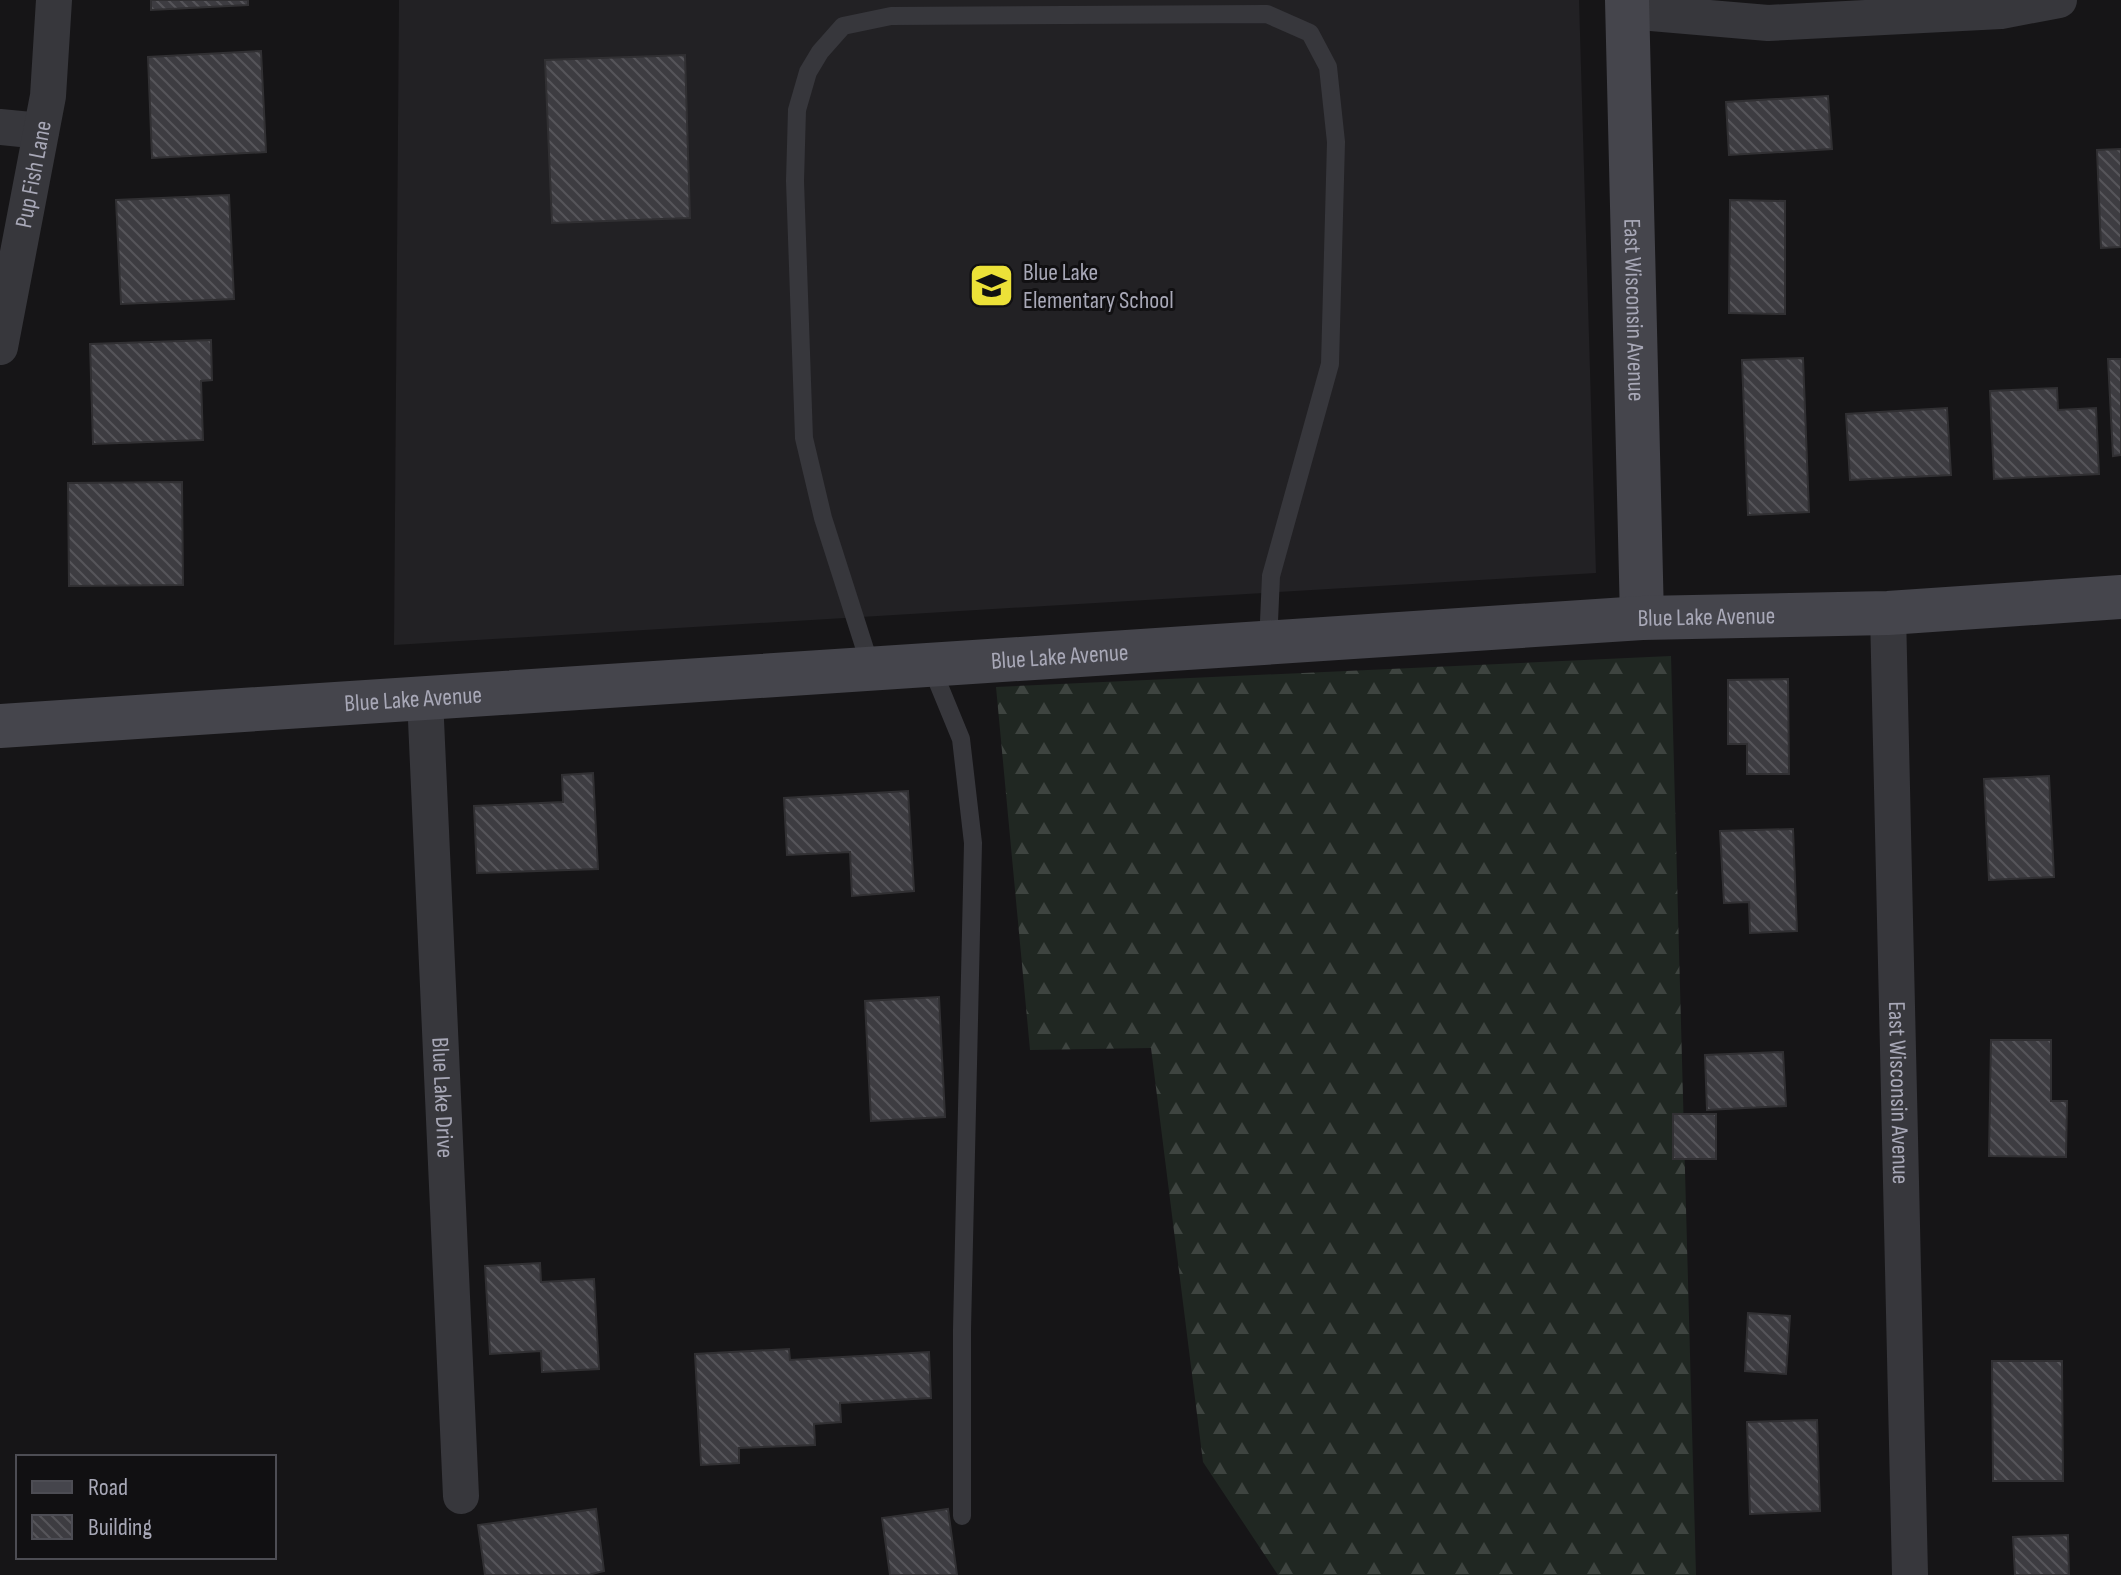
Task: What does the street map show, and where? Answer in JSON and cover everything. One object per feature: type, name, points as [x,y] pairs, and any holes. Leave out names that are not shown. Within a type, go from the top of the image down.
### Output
[{"type":"main road","name":"East Wisconsin Avenue","points":[[1628,6],[1642,618]]},
{"type":"main road","name":"Blue Lake Avenue","points":[[0,726],[1642,618],[1888,613],[2121,597]]},
{"type":"street","name":"Pup Fish Lane","points":[[0,347],[48,96],[54,0]]},
{"type":"street","points":[[1628,6],[1768,23],[2001,11],[2059,0]]},
{"type":"street","points":[[0,127],[41,131]]},
{"type":"street","name":"East Wisconsin Avenue","points":[[1888,613],[1910,1575]]},
{"type":"street","name":"Blue Lake Drive","points":[[425,698],[461,1496]]},
{"type":"lane","points":[[872,670],[823,518],[804,438],[795,181],[796,123],[808,72],[820,52],[843,26],[891,16],[1267,14],[1310,33],[1328,67],[1336,142],[1330,364],[1271,576],[1268,644]]},
{"type":"lane","points":[[931,666],[961,739],[973,843],[962,1314],[962,1516]]},
{"type":"shaded area","name":"Blue Lake Elementary School","points":[[399,0],[1579,0],[1596,573],[394,645]]},
{"type":"green space","points":[[1671,656],[1696,1575],[1278,1575],[1203,1462],[1151,1048],[1030,1050],[996,687]]},
{"type":"building","points":[[151,0],[248,0],[248,5],[151,10]]},
{"type":"building","points":[[261,51],[266,152],[152,158],[148,57]]},
{"type":"building","points":[[685,55],[690,218],[552,223],[545,60]]},
{"type":"building","points":[[1828,96],[1832,149],[1729,155],[1726,102]]},
{"type":"building","points":[[2121,149],[2121,247],[2101,248],[2097,150]]},
{"type":"building","points":[[229,195],[234,299],[121,304],[116,200]]},
{"type":"building","points":[[1730,200],[1785,201],[1785,314],[1729,313]]},
{"type":"building","points":[[211,340],[212,380],[201,381],[203,440],[93,444],[90,344]]},
{"type":"building","points":[[1803,358],[1809,512],[1748,515],[1742,360]]},
{"type":"building","points":[[2108,359],[2121,359],[2121,455],[2113,456]]},
{"type":"building","points":[[2057,388],[2058,410],[2096,408],[2099,474],[1994,479],[1990,391]]},
{"type":"building","points":[[1947,408],[1951,475],[1850,480],[1846,414]]},
{"type":"building","points":[[182,482],[183,585],[69,586],[68,483]]},
{"type":"building","points":[[1788,679],[1789,774],[1747,774],[1747,744],[1728,744],[1728,680]]},
{"type":"building","points":[[593,773],[598,869],[477,873],[474,806],[563,802],[562,775]]},
{"type":"building","points":[[2049,776],[2054,877],[1989,880],[1984,779]]},
{"type":"building","points":[[908,791],[914,891],[852,896],[850,852],[787,855],[784,798]]},
{"type":"building","points":[[1793,829],[1797,931],[1750,933],[1749,902],[1724,903],[1720,831]]},
{"type":"building","points":[[939,997],[945,1117],[871,1121],[865,1001]]},
{"type":"building","points":[[1991,1040],[2051,1040],[2051,1101],[2067,1101],[2066,1157],[1989,1156]]},
{"type":"building","points":[[1783,1052],[1786,1106],[1707,1110],[1705,1055]]},
{"type":"building","points":[[1673,1114],[1716,1114],[1716,1159],[1673,1159]]},
{"type":"building","points":[[540,1263],[541,1282],[594,1279],[599,1369],[542,1372],[541,1351],[490,1354],[485,1266]]},
{"type":"building","points":[[1748,1313],[1790,1316],[1786,1374],[1745,1371]]},
{"type":"building","points":[[789,1349],[790,1360],[929,1352],[931,1398],[840,1403],[841,1422],[814,1424],[815,1445],[739,1448],[739,1463],[701,1465],[695,1354]]},
{"type":"building","points":[[1992,1361],[2062,1361],[2063,1481],[1993,1481]]},
{"type":"building","points":[[1817,1420],[1820,1511],[1750,1514],[1747,1422]]},
{"type":"building","points":[[596,1509],[604,1571],[588,1575],[485,1575],[478,1525]]},
{"type":"building","points":[[948,1509],[957,1575],[890,1575],[882,1518]]},
{"type":"building","points":[[2068,1535],[2069,1575],[2015,1575],[2013,1537]]},
{"type":"place","name":"Blue Lake Elementary School","points":[[992,286]]}]
